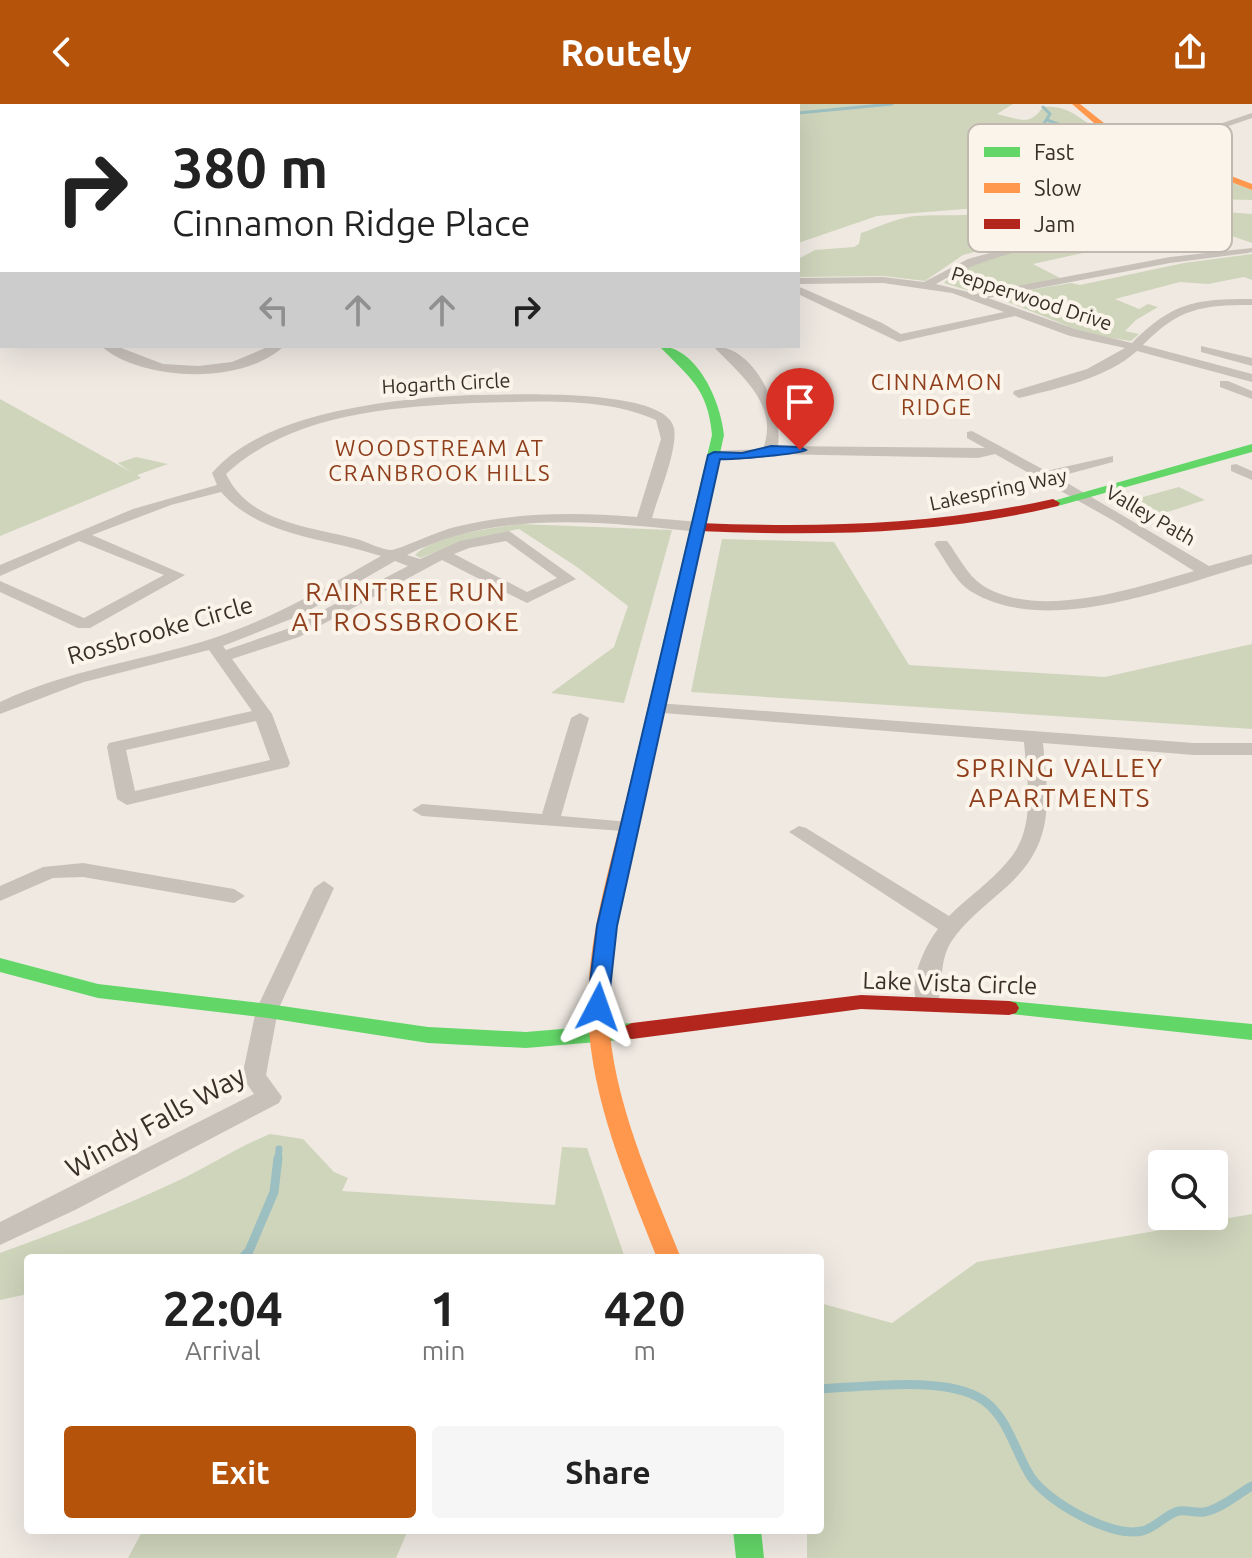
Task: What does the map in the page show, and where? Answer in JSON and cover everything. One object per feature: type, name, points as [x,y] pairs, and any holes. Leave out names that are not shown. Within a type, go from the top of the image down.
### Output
[{"type":"street","points":[[1076,104],[1097,124]]},
{"type":"street","points":[[1231,124],[1252,115]]},
{"type":"street","points":[[1232,130],[1237,131]]},
{"type":"street","points":[[1232,179],[1252,187]]},
{"type":"street","points":[[977,297],[1170,260],[1248,250]]},
{"type":"street","points":[[927,285],[954,267],[999,252]]},
{"type":"street","name":"Pepperwood Drive","points":[[800,281],[863,279],[927,285],[977,297],[1074,333],[1252,378]]},
{"type":"street","points":[[800,291],[878,325],[899,338],[1017,312]]},
{"type":"street","points":[[1019,394],[1091,372],[1135,348],[1165,318],[1191,307],[1252,302]]},
{"type":"street","points":[[1146,337],[1252,362]]},
{"type":"street","points":[[115,348],[147,364],[185,369],[234,364],[275,348]]},
{"type":"street","points":[[666,348],[693,370],[712,395],[718,415],[714,455],[699,527],[602,954],[599,1033],[615,1111],[668,1254]]},
{"type":"street","points":[[722,348],[736,359],[762,390],[772,409],[771,450]]},
{"type":"street","points":[[1224,384],[1252,395]]},
{"type":"street","name":"Hogarth Circle","points":[[225,487],[219,473],[239,454],[332,416],[359,409],[447,399],[609,404],[651,412],[662,418],[667,426],[668,439],[643,522]]},
{"type":"street","name":"Valley Path","points":[[972,435],[1076,496],[1160,539],[1205,571]]},
{"type":"street","name":"Lakespring Way","points":[[699,527],[819,532],[919,528],[997,516],[1252,448]]},
{"type":"street","points":[[714,455],[754,456],[771,450],[978,454],[996,449]]},
{"type":"street","points":[[1043,476],[1108,459]]},
{"type":"street","points":[[1236,468],[1252,476]]},
{"type":"street","points":[[0,571],[154,504],[225,487],[230,495],[250,510],[272,521],[418,564]]},
{"type":"street","name":"Rossbrooke Circle","points":[[0,709],[79,678],[218,650],[317,601],[395,556],[448,533],[498,520],[553,517],[699,527]]},
{"type":"street","points":[[0,586],[84,624],[177,575],[78,535]]},
{"type":"street","points":[[263,714],[116,747],[127,799],[281,763],[263,714],[218,650],[293,633],[339,611],[418,564],[465,544],[509,536],[568,579],[527,598],[442,554]]},
{"type":"street","points":[[942,544],[977,588],[1009,602],[1033,605],[1133,592],[1252,559]]},
{"type":"street","points":[[657,708],[1194,749],[1252,749]]},
{"type":"street","points":[[550,821],[580,718]]},
{"type":"street","points":[[927,1002],[930,965],[951,927],[972,904],[1013,869],[1028,849],[1035,830],[1037,805],[1033,737]]},
{"type":"street","points":[[422,810],[629,828]]},
{"type":"street","points":[[799,832],[951,927]]},
{"type":"street","points":[[0,894],[50,872],[83,870],[234,896]]},
{"type":"street","name":"Windy Falls Way","points":[[0,1234],[270,1097],[254,1077],[267,1010],[324,888]]},
{"type":"street","points":[[0,965],[36,979],[102,992],[267,1010],[406,1033],[465,1039],[526,1040],[599,1033]]},
{"type":"street","name":"Lake Vista Circle","points":[[599,1033],[870,1002],[1048,1009],[1200,1029],[1252,1032]]},
{"type":"street","points":[[747,1534],[750,1558]]},
{"type":"green space","points":[[800,104],[1013,104],[997,114],[1023,120],[1033,117],[1043,107],[1053,107],[1061,108],[1089,124],[968,124],[968,209],[877,216],[800,242]]},
{"type":"green space","points":[[1232,183],[1252,190],[1252,200],[1232,199]]},
{"type":"green space","points":[[1232,212],[1252,214],[1252,243],[1232,236]]},
{"type":"green space","points":[[968,214],[968,252],[974,252],[963,255],[925,281],[883,276],[800,277],[800,258],[815,250],[854,247],[859,244],[861,233],[901,219]]},
{"type":"green space","points":[[1087,252],[1033,264],[1062,279],[976,293],[944,283],[979,260],[1002,253]]},
{"type":"green space","points":[[1252,254],[1252,280],[1244,277],[1208,284],[1180,282],[1115,299],[1139,309],[1148,304],[1158,307],[1136,320],[1125,331],[1139,334],[1131,341],[1090,335],[993,296],[1071,283],[1080,285],[1184,263]]},
{"type":"green space","points":[[0,399],[131,472],[118,463],[136,457],[168,464],[0,536]]},
{"type":"green space","points":[[1179,487],[1205,500],[1158,515],[1132,500]]},
{"type":"green space","points":[[520,524],[672,530],[624,703],[551,693],[614,647],[628,606],[577,567],[519,529],[467,540],[420,558],[415,555],[449,537]]},
{"type":"green space","points":[[722,539],[834,542],[909,665],[1105,677],[1252,644],[1252,729],[691,692]]},
{"type":"green space","points":[[270,1134],[303,1139],[334,1172],[348,1178],[342,1191],[555,1205],[562,1147],[587,1148],[624,1254],[24,1254],[24,1295],[0,1300],[0,1253],[150,1194]]},
{"type":"green space","points":[[1252,1214],[1252,1558],[807,1558],[807,1534],[824,1534],[824,1304],[892,1323],[977,1262],[1160,1230],[1228,1230],[1228,1218]]},
{"type":"green space","points":[[141,1534],[406,1534],[396,1558],[128,1558]]},
{"type":"waterway","points":[[800,113],[892,104]]},
{"type":"waterway","points":[[1043,107],[1050,114],[1044,124]]},
{"type":"waterway","points":[[1047,120],[1058,124]]},
{"type":"waterway","points":[[278,1160],[279,1149]]},
{"type":"waterway","points":[[246,1254],[274,1192],[278,1158]]},
{"type":"waterway","points":[[824,1389],[904,1384],[948,1387],[967,1392],[983,1400],[999,1416],[1039,1487],[1081,1516],[1114,1529],[1142,1531],[1175,1512],[1210,1511],[1252,1486]]},
{"type":"traffic: fast","points":[[637,792],[718,435],[714,407],[703,384],[666,348]]},
{"type":"traffic: fast","points":[[1053,503],[1252,448]]},
{"type":"traffic: fast","points":[[0,965],[98,991],[268,1011],[428,1035],[526,1040],[632,1031]]},
{"type":"traffic: fast","points":[[1009,1008],[1252,1032]]},
{"type":"traffic: fast","points":[[747,1534],[750,1558]]},
{"type":"traffic: slow","points":[[1076,104],[1100,124]]},
{"type":"traffic: slow","points":[[1232,179],[1252,187]]},
{"type":"traffic: slow","points":[[637,792],[602,948],[599,1034],[621,1132],[667,1254]]},
{"type":"traffic: jam","points":[[699,527],[789,530],[877,528],[965,520],[1053,503]]},
{"type":"traffic: jam","points":[[632,1031],[861,1002],[1009,1008]]},
{"type":"district","name":"CINNAMON RIDGE","points":[[937,394]]},
{"type":"district","name":"WOODSTREAM AT CRANBROOK HILLS","points":[[440,460]]},
{"type":"district","name":"RAINTREE RUN AT ROSSBROOKE","points":[[406,606]]},
{"type":"district","name":"SPRING VALLEY APARTMENTS","points":[[1060,782]]},
{"type":"route","points":[[598,1007],[607,926],[714,455],[742,457],[771,450],[800,450]]}]
